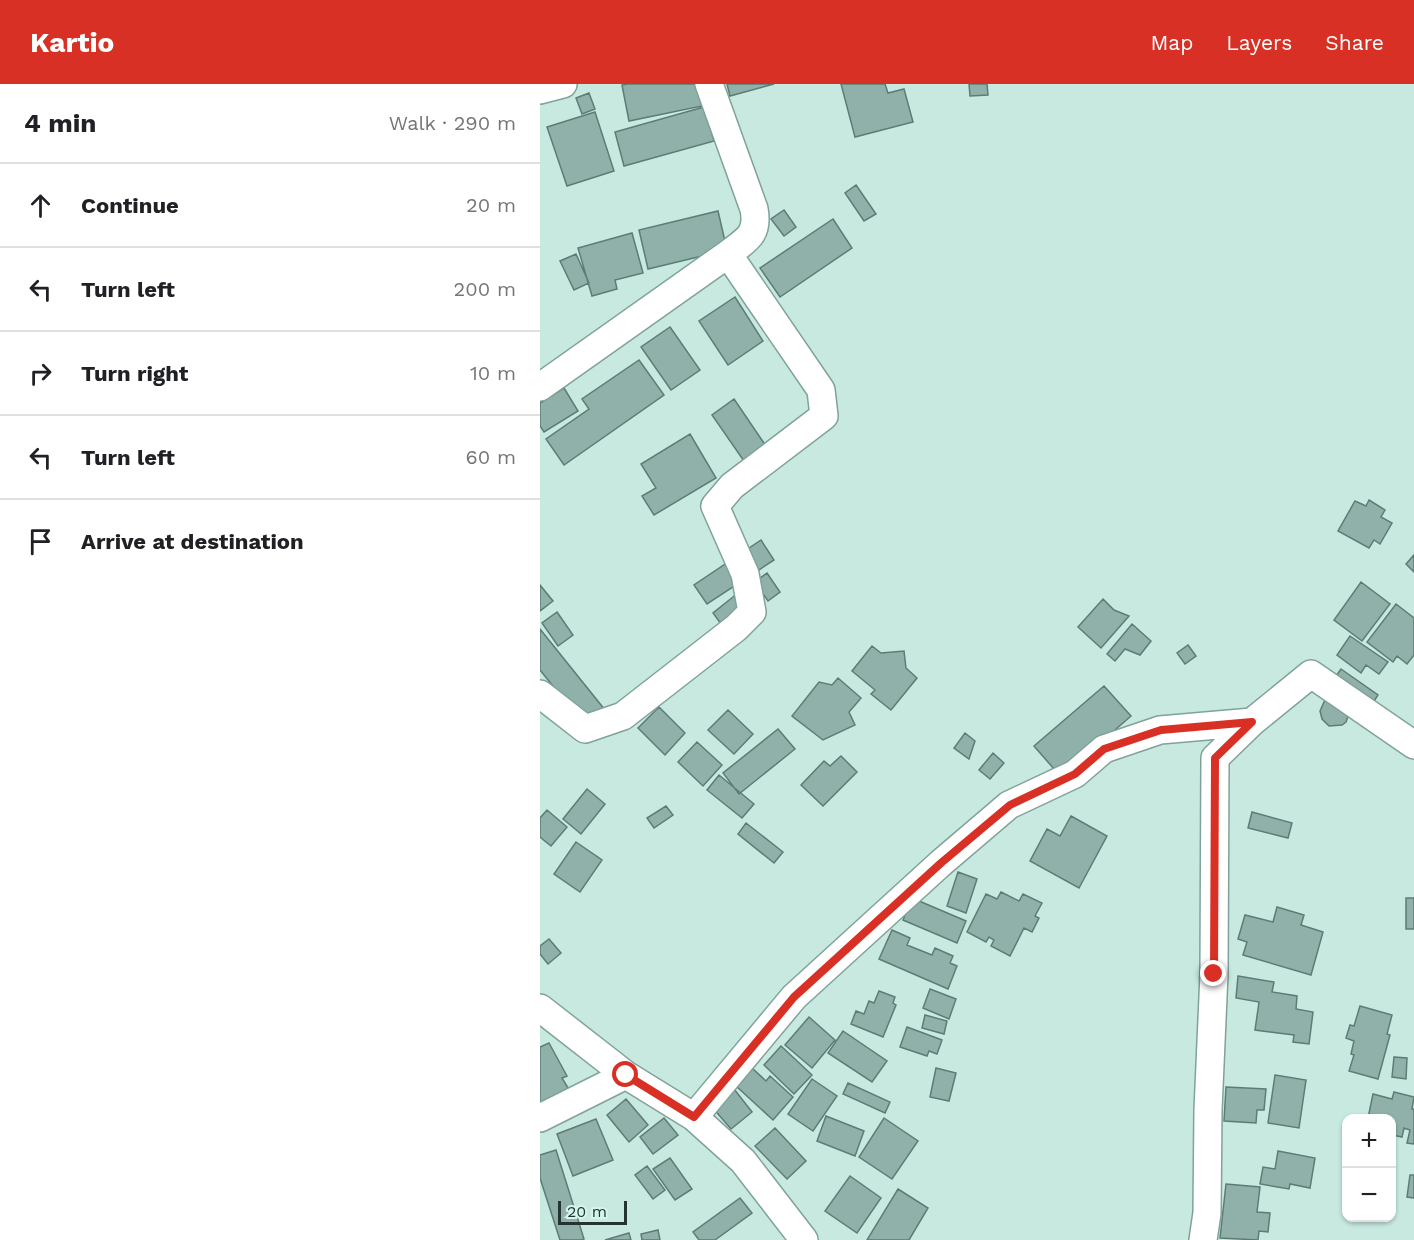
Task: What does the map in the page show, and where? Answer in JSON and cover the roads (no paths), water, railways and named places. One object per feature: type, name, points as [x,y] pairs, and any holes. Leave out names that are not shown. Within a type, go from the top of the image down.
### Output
[{"type":"street","points":[[540,90],[563,84]]},
{"type":"street","points":[[540,387],[728,254],[752,234],[755,218],[709,84]]},
{"type":"street","points":[[540,694],[585,729],[623,716],[736,628],[752,612],[745,574],[715,506],[732,486],[824,416],[820,390],[728,254]]},
{"type":"street","points":[[1203,1240],[1207,1213],[1208,1110],[1214,974],[1215,758],[1252,722],[1311,674],[1414,745]]},
{"type":"street","points":[[694,1117],[794,997],[941,863],[1010,805],[1075,774],[1104,749],[1161,730],[1252,722]]},
{"type":"street","points":[[540,1008],[626,1075],[694,1117],[743,1161],[804,1240]]},
{"type":"street","points":[[540,1119],[626,1075]]}]
